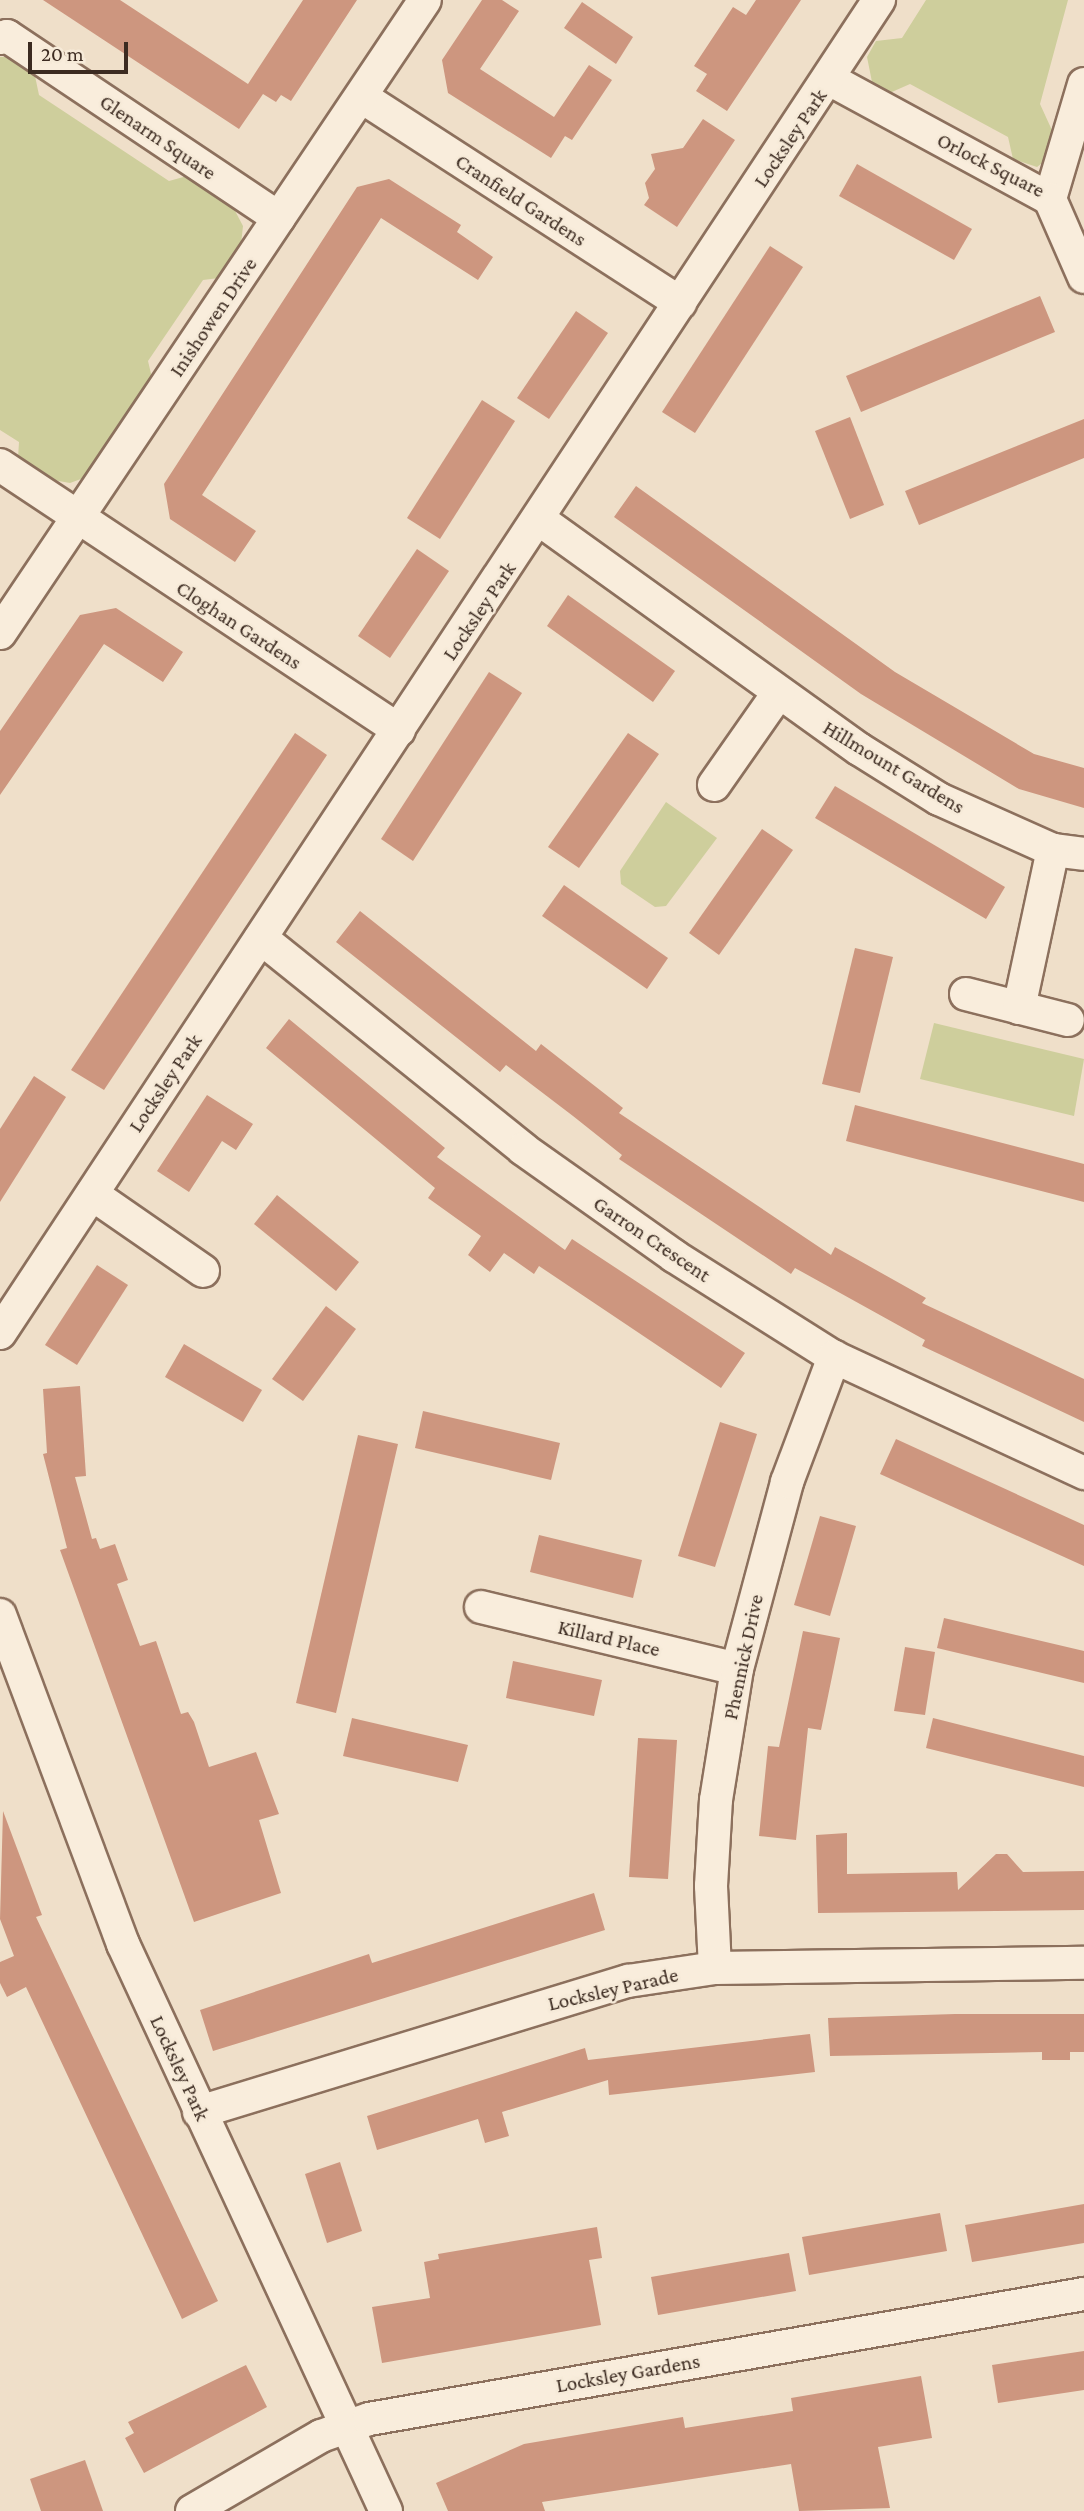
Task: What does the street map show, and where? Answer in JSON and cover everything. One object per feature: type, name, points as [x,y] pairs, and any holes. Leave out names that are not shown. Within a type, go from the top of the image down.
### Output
[{"type":"street","name":"Inishowen Drive","points":[[0,633],[80,519],[425,0]]},
{"type":"street","name":"Locksley Park","points":[[0,1333],[540,520],[879,0]]},
{"type":"street","name":"Glenarm Square","points":[[0,38],[7,36],[279,218]]},
{"type":"street","name":"Orlock Square","points":[[829,79],[1050,199],[1084,84]]},
{"type":"street","name":"Cranfield Gardens","points":[[362,97],[680,303]]},
{"type":"street","points":[[1050,199],[1084,277]]},
{"type":"street","points":[[0,465],[80,519]]},
{"type":"street","name":"Cloghan Gardens","points":[[80,519],[399,730]]},
{"type":"street","name":"Hillmount Gardens","points":[[540,520],[779,692],[939,799],[1069,852],[1019,1007]]},
{"type":"street","points":[[714,785],[779,692]]},
{"type":"street","name":"Garron Crescent","points":[[261,938],[523,1149],[674,1256],[834,1357],[1084,1473]]},
{"type":"street","points":[[966,994],[1068,1020]]},
{"type":"street","points":[[92,1194],[203,1271]]},
{"type":"street","name":"Phennick Drive","points":[[715,1968],[711,1885],[716,1800],[737,1669],[787,1482],[834,1357]]},
{"type":"street","name":"Killard Place","points":[[481,1607],[737,1669]]},
{"type":"street","name":"Locksley Park","points":[[0,1615],[123,1944],[386,2511]]},
{"type":"street","name":"Locksley Parade","points":[[199,2112],[535,2007],[628,1981],[715,1968],[1084,1963]]},
{"type":"street","name":"Locksley Gardens","points":[[192,2511],[346,2425],[1084,2294]]},
{"type":"green space","points":[[926,0],[1068,0],[1040,104],[1056,139],[1046,160],[1037,167],[1013,159],[1008,137],[910,84],[885,95],[872,82],[867,57],[876,41],[902,38]]},
{"type":"green space","points":[[0,57],[8,57],[35,76],[39,95],[169,181],[187,176],[233,207],[243,226],[241,244],[219,278],[203,280],[148,361],[152,378],[89,476],[70,483],[53,480],[18,458],[19,442],[0,430]]},
{"type":"green space","points":[[666,802],[717,838],[666,906],[655,907],[621,884],[620,871]]},
{"type":"green space","points":[[934,1023],[1084,1059],[1074,1116],[920,1079]]},
{"type":"building","points":[[43,0],[120,0],[248,84],[303,0],[357,0],[291,101],[281,95],[276,102],[263,94],[239,129]]},
{"type":"building","points":[[482,0],[502,0],[519,11],[480,69],[554,117],[589,65],[612,80],[572,140],[565,136],[551,158],[448,93],[442,60]]},
{"type":"building","points":[[756,0],[801,0],[727,111],[696,91],[707,74],[694,66],[733,7],[746,15]]},
{"type":"building","points":[[582,2],[633,37],[616,64],[564,28]]},
{"type":"building","points":[[703,119],[735,140],[677,227],[644,205],[649,198],[645,183],[655,169],[651,154],[683,148]]},
{"type":"building","points":[[857,164],[972,229],[954,260],[839,196]]},
{"type":"building","points":[[389,179],[461,225],[457,232],[493,257],[478,280],[381,218],[202,495],[256,531],[235,562],[170,519],[164,484],[357,187]]},
{"type":"building","points":[[770,246],[803,267],[695,433],[662,412]]},
{"type":"building","points":[[1040,296],[1055,332],[861,412],[846,376]]},
{"type":"building","points":[[576,311],[608,333],[549,419],[517,398]]},
{"type":"building","points":[[482,400],[515,421],[440,539],[407,518]]},
{"type":"building","points":[[850,417],[884,505],[850,519],[815,431]]},
{"type":"building","points":[[1084,419],[1084,458],[919,525],[905,491]]},
{"type":"building","points":[[636,486],[895,672],[1034,754],[1084,768],[1084,808],[1019,789],[861,694],[614,517]]},
{"type":"building","points":[[417,549],[449,571],[390,658],[358,636]]},
{"type":"building","points":[[568,595],[675,671],[653,702],[547,626]]},
{"type":"building","points":[[116,608],[183,652],[163,682],[104,644],[0,795],[0,731],[80,615]]},
{"type":"building","points":[[489,672],[522,693],[413,861],[381,839]]},
{"type":"building","points":[[295,733],[327,755],[104,1090],[71,1070]]},
{"type":"building","points":[[628,733],[659,754],[579,868],[548,847]]},
{"type":"building","points":[[835,786],[1005,887],[986,919],[815,818]]},
{"type":"building","points":[[762,829],[793,850],[719,955],[689,933]]},
{"type":"building","points":[[564,885],[668,958],[647,989],[542,916]]},
{"type":"building","points":[[360,911],[536,1051],[541,1044],[623,1108],[619,1113],[831,1255],[835,1247],[926,1298],[922,1303],[1084,1379],[1084,1422],[922,1346],[925,1340],[795,1268],[791,1274],[619,1159],[622,1155],[573,1116],[506,1065],[500,1072],[336,942]]},
{"type":"building","points":[[855,948],[893,957],[860,1093],[822,1084]]},
{"type":"building","points":[[289,1019],[445,1148],[437,1157],[565,1250],[572,1239],[745,1353],[721,1388],[539,1266],[534,1274],[504,1253],[490,1272],[468,1255],[481,1236],[428,1198],[435,1188],[266,1048]]},
{"type":"building","points":[[34,1076],[66,1097],[0,1202],[0,1129]]},
{"type":"building","points":[[207,1095],[253,1124],[236,1150],[222,1141],[189,1192],[157,1171]]},
{"type":"building","points":[[855,1105],[1084,1164],[1084,1202],[846,1141]]},
{"type":"building","points":[[277,1195],[359,1262],[336,1291],[254,1224]]},
{"type":"building","points":[[97,1265],[128,1285],[77,1365],[45,1345]]},
{"type":"building","points":[[326,1306],[356,1329],[303,1401],[272,1379]]},
{"type":"building","points":[[184,1344],[262,1390],[243,1422],[165,1377]]},
{"type":"building","points":[[80,1386],[86,1476],[75,1477],[92,1539],[96,1538],[100,1549],[115,1544],[128,1580],[117,1584],[140,1646],[156,1641],[181,1714],[188,1712],[194,1722],[209,1767],[256,1752],[279,1814],[259,1820],[281,1893],[194,1922],[60,1550],[67,1548],[43,1454],[47,1453],[43,1389]]},
{"type":"building","points":[[423,1411],[560,1443],[551,1480],[415,1448]]},
{"type":"building","points":[[720,1422],[757,1434],[715,1567],[678,1556]]},
{"type":"building","points":[[358,1435],[398,1444],[336,1713],[296,1703]]},
{"type":"building","points":[[896,1439],[1084,1525],[1084,1566],[880,1474]]},
{"type":"building","points":[[820,1516],[856,1526],[830,1616],[794,1605]]},
{"type":"building","points":[[539,1535],[642,1560],[633,1598],[530,1572]]},
{"type":"building","points":[[944,1618],[1084,1651],[1084,1683],[937,1648]]},
{"type":"building","points":[[803,1631],[840,1638],[821,1730],[808,1728],[796,1840],[759,1836],[768,1746],[779,1747]]},
{"type":"building","points":[[905,1647],[935,1652],[925,1715],[894,1711]]},
{"type":"building","points":[[513,1661],[602,1680],[594,1716],[506,1698]]},
{"type":"building","points":[[352,1718],[468,1745],[458,1782],[343,1756]]},
{"type":"building","points":[[933,1718],[1084,1756],[1084,1787],[926,1748]]},
{"type":"building","points":[[638,1738],[677,1740],[668,1879],[629,1877]]},
{"type":"building","points":[[3,1811],[42,1915],[36,1917],[218,2301],[182,2319],[26,1987],[7,1997],[0,1983],[0,1962],[14,1956],[0,1919]]},
{"type":"building","points":[[847,1833],[847,1874],[957,1872],[958,1890],[996,1854],[1007,1854],[1023,1872],[1084,1871],[1084,1910],[818,1913],[816,1835]]},
{"type":"building","points":[[594,1893],[605,1930],[213,2051],[200,2010],[369,1954],[372,1963]]},
{"type":"building","points":[[1084,2014],[1084,2052],[1070,2052],[1070,2060],[1042,2060],[1042,2052],[830,2056],[828,2018]]},
{"type":"building","points":[[810,2034],[815,2072],[609,2095],[608,2080],[502,2112],[509,2136],[485,2143],[478,2119],[377,2150],[367,2116],[585,2048],[588,2060]]},
{"type":"building","points":[[340,2162],[362,2231],[327,2243],[305,2174]]},
{"type":"building","points":[[1084,2204],[1084,2243],[972,2262],[965,2225]]},
{"type":"building","points":[[940,2213],[947,2251],[809,2275],[802,2237]]},
{"type":"building","points":[[597,2227],[602,2258],[589,2260],[601,2325],[382,2363],[372,2307],[430,2298],[424,2262],[439,2259],[438,2254]]},
{"type":"building","points":[[789,2253],[796,2291],[658,2315],[651,2277]]},
{"type":"building","points":[[1084,2351],[1084,2390],[998,2403],[992,2365]]},
{"type":"building","points":[[246,2365],[267,2407],[144,2473],[125,2438],[134,2433],[128,2422]]},
{"type":"building","points":[[921,2376],[932,2438],[878,2447],[890,2508],[799,2511],[791,2464],[542,2502],[545,2511],[448,2511],[436,2483],[524,2444],[683,2417],[685,2428],[793,2411],[791,2398]]},
{"type":"building","points":[[85,2460],[103,2511],[41,2511],[30,2479]]}]
